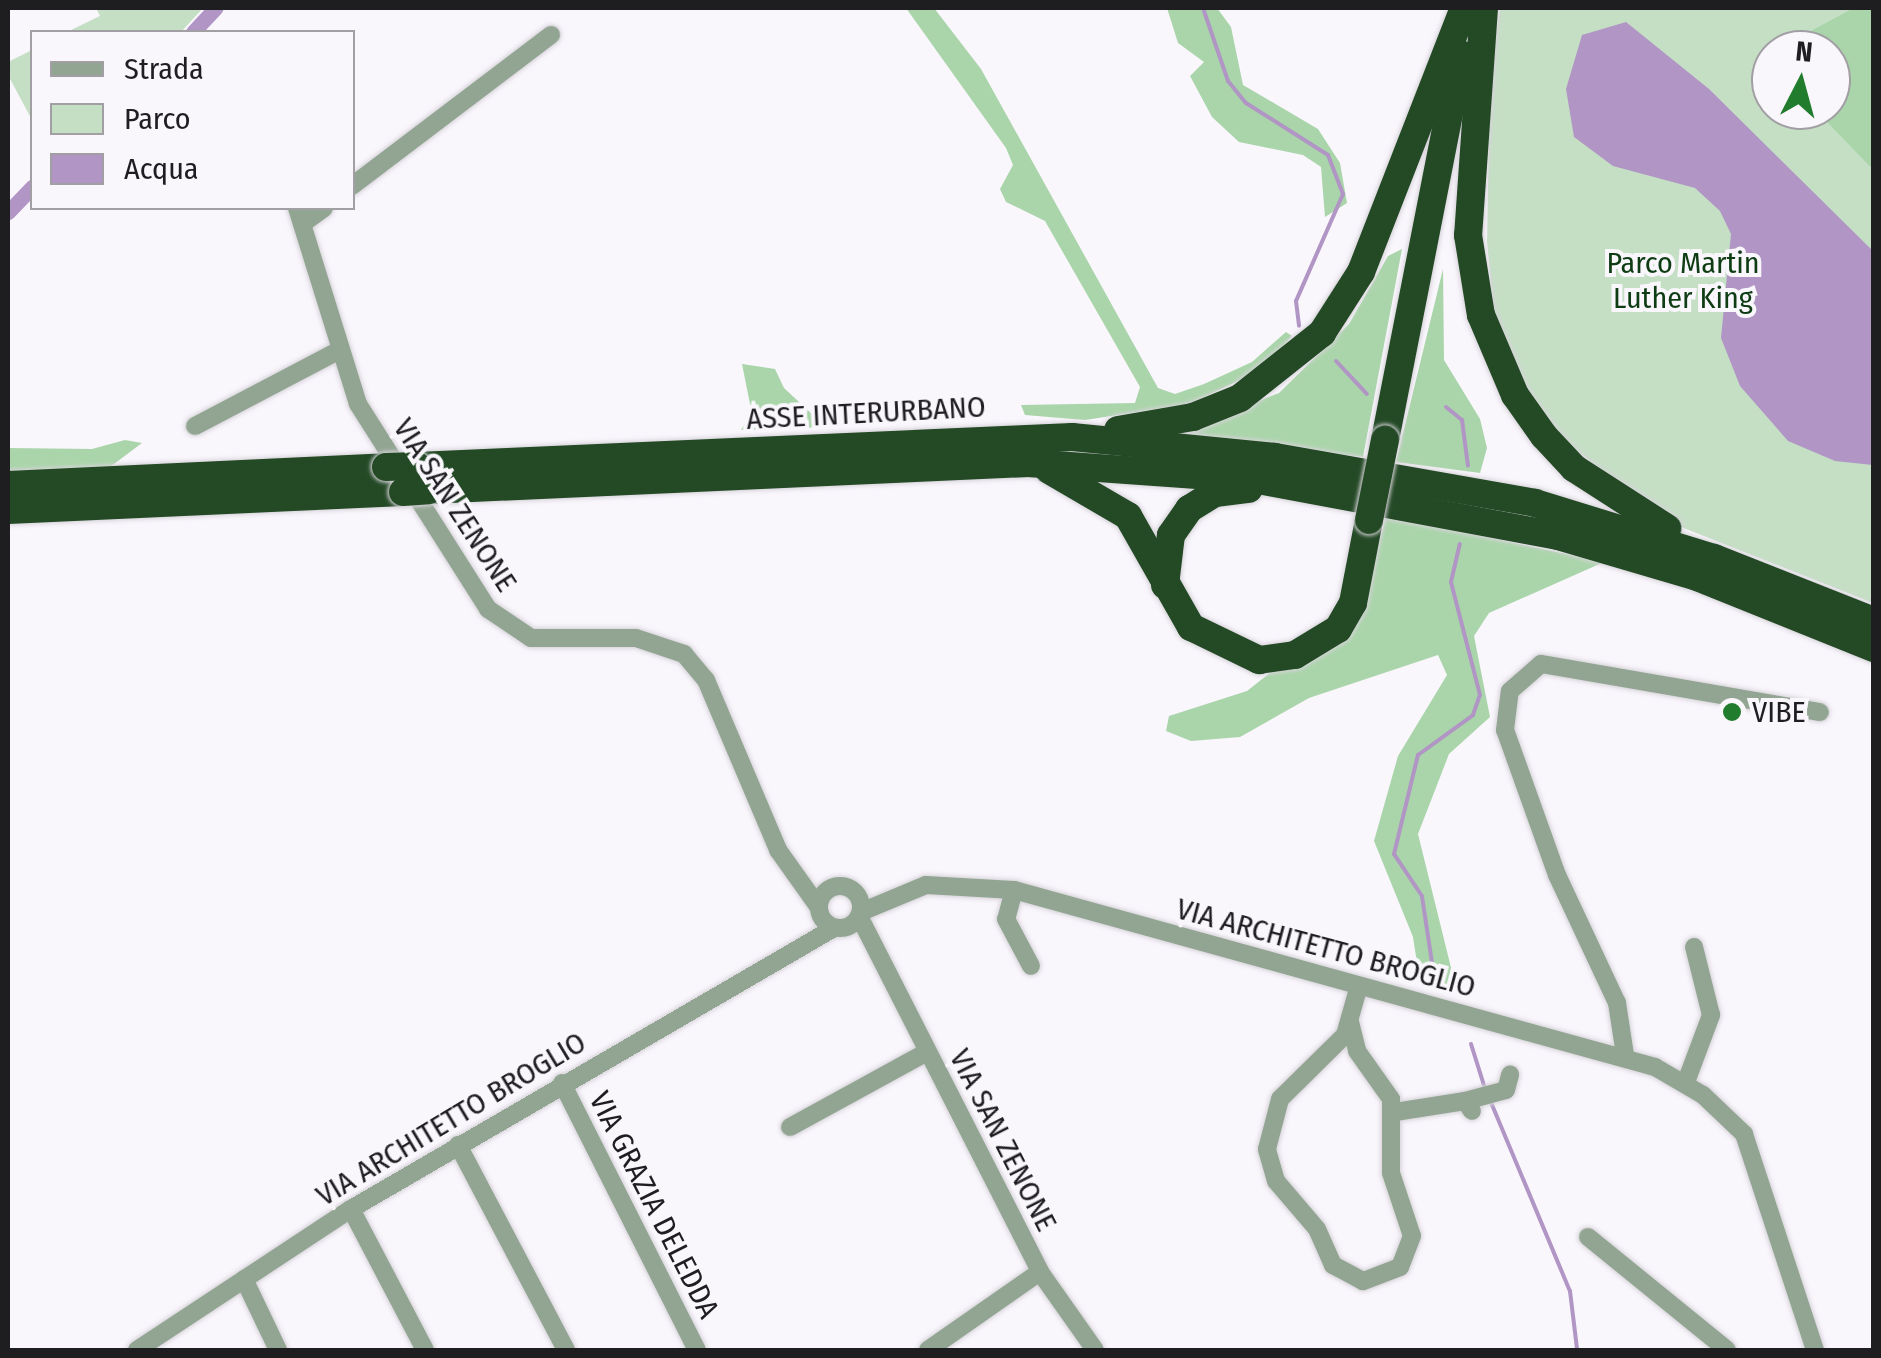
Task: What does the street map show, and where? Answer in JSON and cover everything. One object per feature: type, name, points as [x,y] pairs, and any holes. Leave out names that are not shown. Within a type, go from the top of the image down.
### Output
[{"type":"highway","points":[[1072,437],[1193,418],[1240,398],[1322,333],[1361,272],[1467,8]]},
{"type":"highway","points":[[1028,463],[1092,489],[1128,516],[1164,586],[1209,642],[1259,660],[1295,655],[1346,618],[1369,520],[1467,8]]},
{"type":"highway","points":[[1484,8],[1468,235],[1495,356],[1515,395],[1574,468],[1714,558],[1874,622]]},
{"type":"highway","name":"ASSE INTERURBANO","points":[[8,510],[1072,437],[1451,482],[1714,558]]},
{"type":"highway","name":"ASSE INTERURBANO","points":[[8,486],[386,467],[416,482],[1028,463],[1304,485]]},
{"type":"highway","points":[[1164,586],[1171,536],[1202,498],[1304,485],[1631,557],[1874,648]]},
{"type":"street","points":[[355,184],[551,35]]},
{"type":"street","name":"VIA SAN ZENONE","points":[[299,216],[338,351],[358,404],[500,621],[531,638],[636,638],[684,654],[706,680],[790,868],[818,910],[850,921],[873,948],[1040,1272],[1096,1350]]},
{"type":"street","points":[[196,426],[338,351]]},
{"type":"street","points":[[1626,1055],[1618,1003],[1557,875],[1505,730],[1510,691],[1542,664],[1820,712]]},
{"type":"street","points":[[790,868],[829,888]]},
{"type":"street","name":"VIA ARCHITETTO BROGLIO","points":[[800,945],[829,888],[896,893],[954,884],[1014,890],[1358,989],[1626,1055],[1686,1082],[1744,1134],[1758,1164],[1815,1350]]},
{"type":"street","points":[[1014,890],[1006,919],[1030,966]]},
{"type":"street","points":[[850,921],[856,892]]},
{"type":"street","name":"VIA ARCHITETTO BROGLIO","points":[[137,1350],[351,1209],[800,945],[896,893]]},
{"type":"street","points":[[1686,1082],[1710,1015],[1694,947]]},
{"type":"street","points":[[1350,1022],[1357,1051],[1395,1112],[1391,1173],[1412,1236],[1400,1267],[1364,1281],[1333,1266],[1317,1229],[1276,1181],[1267,1149],[1280,1099],[1336,1047],[1350,1022],[1358,989]]},
{"type":"street","points":[[790,1127],[927,1052]]},
{"type":"street","points":[[1395,1112],[1478,1101],[1506,1090],[1510,1075]]},
{"type":"street","name":"VIA GRAZIA DELEDDA","points":[[562,1084],[698,1350]]},
{"type":"street","points":[[458,1145],[566,1350]]},
{"type":"street","points":[[351,1209],[425,1350]]},
{"type":"street","points":[[1588,1236],[1726,1350]]},
{"type":"street","points":[[928,1350],[1040,1272]]},
{"type":"street","points":[[244,1279],[278,1350]]},
{"type":"green space","points":[[96,8],[203,8],[183,30],[71,30],[100,16]]},
{"type":"green space","points":[[906,8],[934,8],[981,69],[1158,388],[1175,394],[1204,384],[1252,362],[1286,332],[1292,336],[1259,371],[1189,404],[1085,420],[1025,415],[1021,405],[1135,403],[1140,387],[1045,221],[1006,202],[1000,189],[1013,165],[1006,148]]},
{"type":"green space","points":[[1167,8],[1217,8],[1231,27],[1243,85],[1318,129],[1340,163],[1347,203],[1325,217],[1321,167],[1303,155],[1239,142],[1212,117],[1190,76],[1204,62],[1178,43]]},
{"type":"green space","name":"Parco Martin Luther King","points":[[1500,8],[1853,8],[1812,30],[1751,30],[1751,130],[1834,130],[1873,170],[1873,603],[1666,521],[1560,437],[1509,364],[1494,314],[1487,242],[1490,78]]},
{"type":"green space","points":[[1853,8],[1873,8],[1873,170],[1834,130],[1851,130],[1851,30],[1812,30]]},
{"type":"green space","points":[[30,51],[30,116],[8,75],[8,62]]},
{"type":"green space","points":[[1402,249],[1363,457],[1183,437],[1187,428],[1279,393],[1349,324],[1388,256]]},
{"type":"green space","points":[[1443,269],[1444,360],[1480,419],[1487,448],[1480,473],[1396,462]]},
{"type":"green space","points":[[742,364],[775,369],[784,388],[826,427],[741,430],[752,414]]},
{"type":"green space","points":[[125,440],[142,443],[110,467],[8,471],[8,448],[92,449]]},
{"type":"green space","points":[[1386,516],[1604,562],[1489,613],[1474,636],[1490,717],[1449,754],[1418,834],[1457,992],[1419,976],[1413,937],[1374,841],[1398,756],[1447,675],[1438,655],[1309,698],[1240,737],[1191,741],[1166,731],[1169,716],[1247,691],[1366,597]]},
{"type":"water","points":[[1626,22],[1709,89],[1873,251],[1873,465],[1835,461],[1788,441],[1740,386],[1721,338],[1731,234],[1720,211],[1695,188],[1613,166],[1574,137],[1566,89],[1582,35]]},
{"type":"waterway","points":[[195,30],[215,8]]},
{"type":"waterway","points":[[1203,8],[1228,81],[1246,103],[1328,155],[1343,194],[1296,301],[1299,326]]},
{"type":"waterway","points":[[8,212],[30,189]]},
{"type":"waterway","points":[[1336,361],[1367,394]]},
{"type":"waterway","points":[[1446,407],[1462,420],[1468,466]]},
{"type":"waterway","points":[[1436,989],[1422,896],[1394,854],[1418,755],[1473,715],[1480,695],[1451,582],[1460,544]]},
{"type":"waterway","points":[[1471,1044],[1486,1092]]},
{"type":"waterway","points":[[1490,1100],[1570,1291],[1577,1349]]},
{"type":"place","name":"VIBE","points":[[1732,712]]}]
